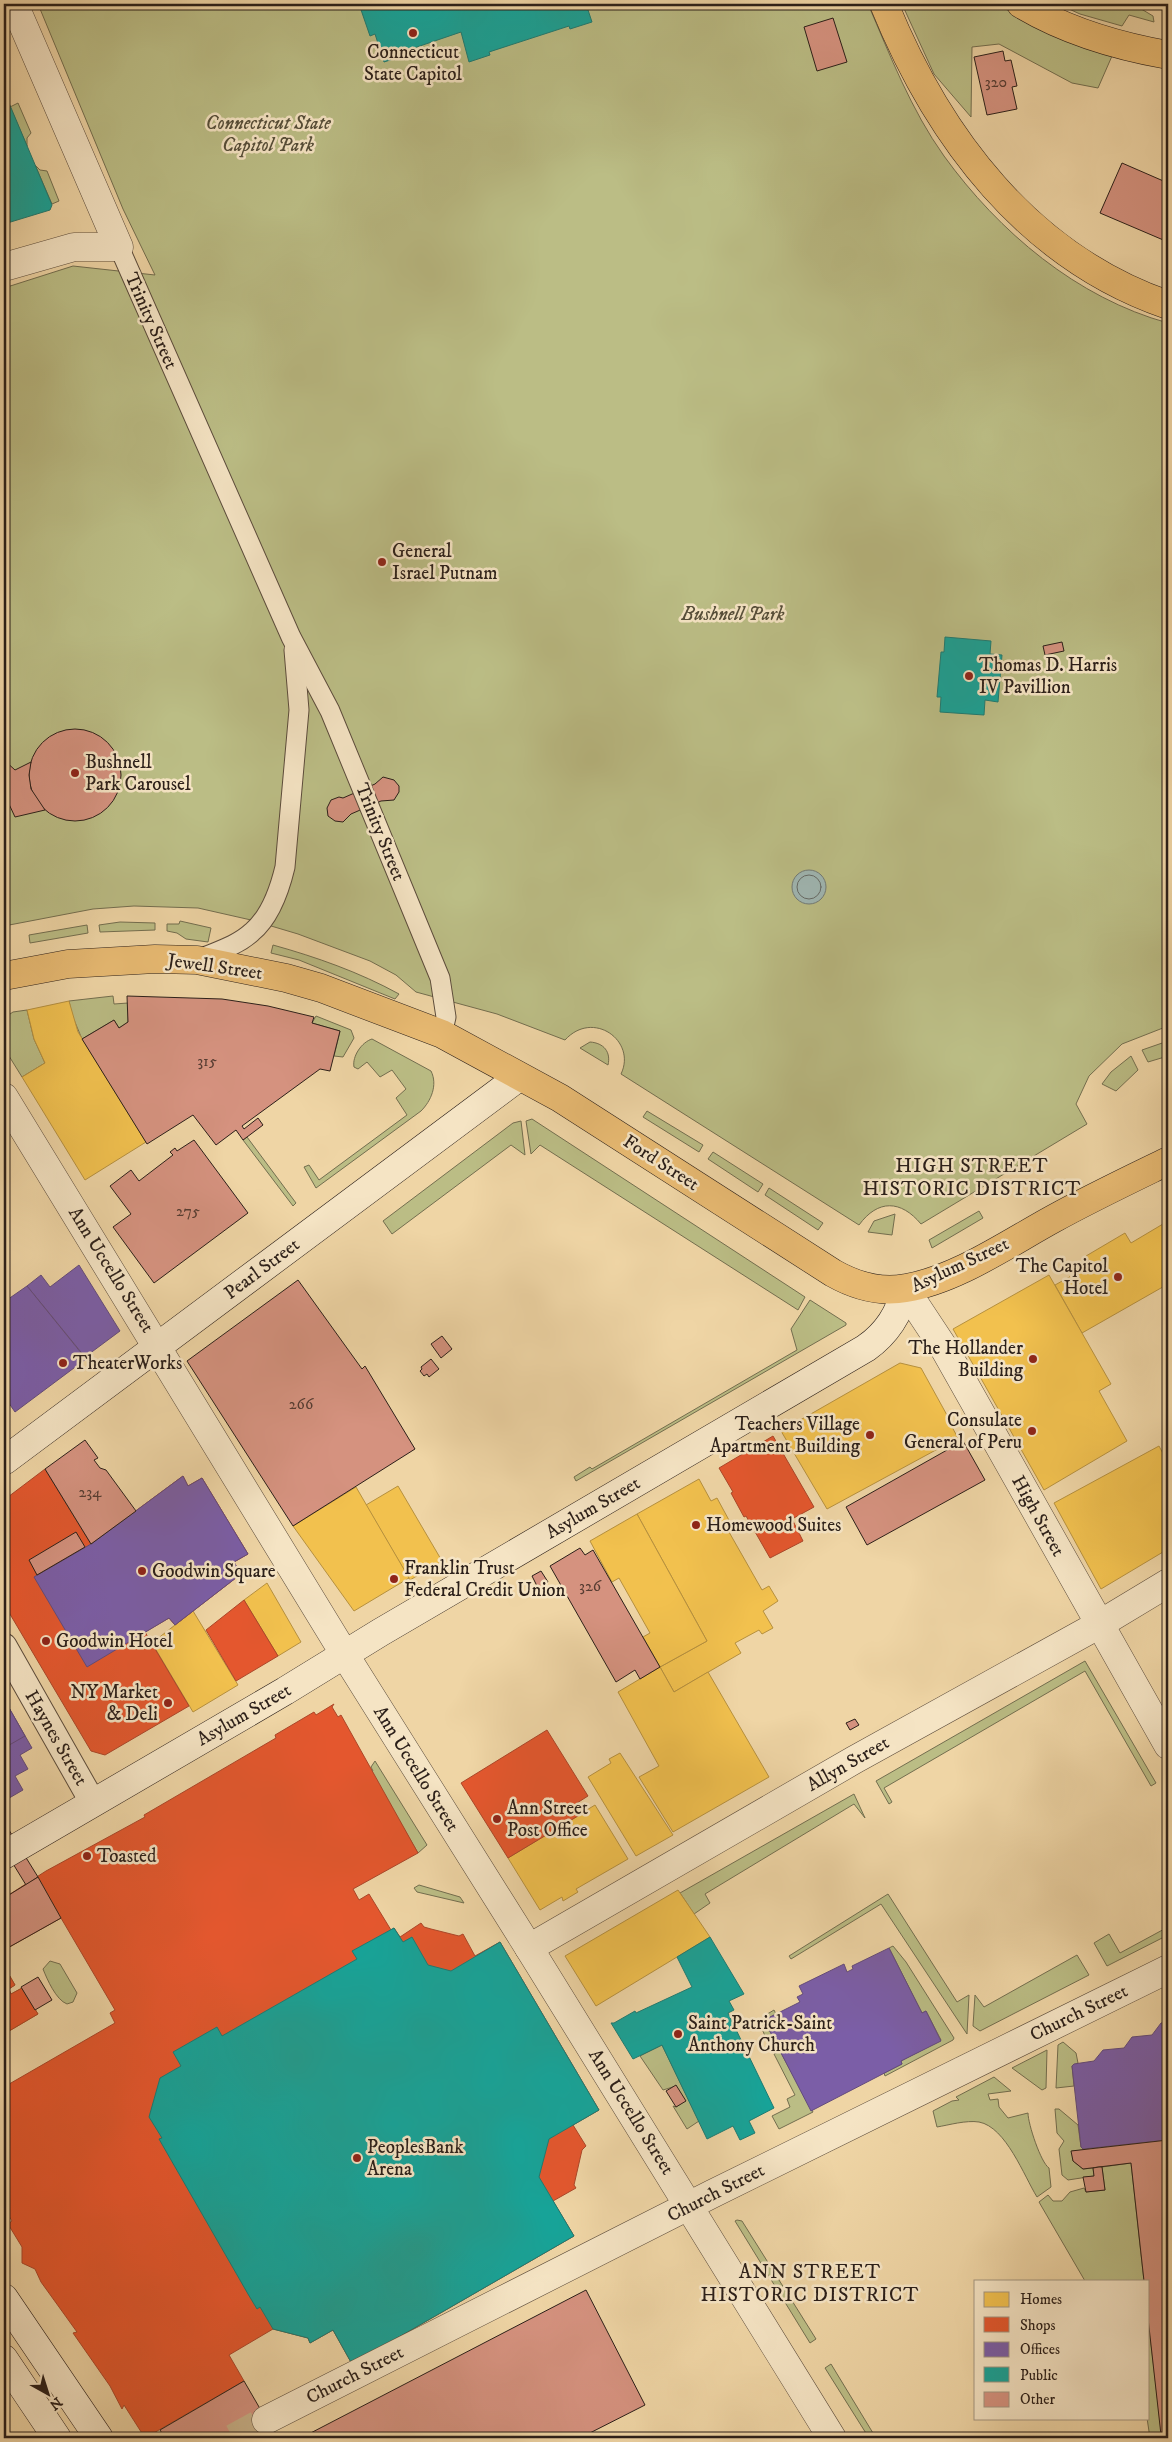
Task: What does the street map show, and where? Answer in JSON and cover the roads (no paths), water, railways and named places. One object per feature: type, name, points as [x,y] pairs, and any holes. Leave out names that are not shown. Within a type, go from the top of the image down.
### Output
[{"type":"main road","points":[[884,4],[908,60],[932,103],[967,155],[1006,200],[1053,242],[1085,265],[1127,289],[1168,305]]},
{"type":"main road","points":[[1030,9],[1102,40],[1168,54]]},
{"type":"main road","name":"Jewell Street","points":[[4,976],[68,964],[155,959],[197,960],[286,978],[321,988],[431,1030]]},
{"type":"main road","name":"Ford Street","points":[[431,1030],[560,1098],[840,1277],[875,1289],[905,1289]]},
{"type":"main road","name":"Asylum Street","points":[[905,1289],[928,1283],[954,1272],[1092,1197],[1168,1161]]},
{"type":"street","name":"Trinity Street","points":[[14,4],[119,248],[291,636],[330,711],[440,978],[446,1017],[431,1030]]},
{"type":"street","points":[[4,267],[74,247],[119,248]]},
{"type":"street","name":"Trinity Street","points":[[197,960],[253,932],[263,919],[281,885],[285,867],[299,710],[298,684],[291,636]]},
{"type":"street","name":"Pearl Street","points":[[4,1460],[519,1077]]},
{"type":"street","name":"Ann Uccello Street","points":[[4,1098],[345,1655],[832,2438]]},
{"type":"street","name":"High Street","points":[[905,1289],[944,1348],[1168,1745]]},
{"type":"street","name":"Asylum Street","points":[[4,1855],[866,1348],[891,1323],[901,1304],[905,1289]]},
{"type":"street","name":"Allyn Street","points":[[529,1948],[854,1760],[1100,1624],[1168,1583]]},
{"type":"street","name":"Haynes Street","points":[[4,1646],[93,1803]]},
{"type":"street","name":"Church Street","points":[[266,2420],[688,2207],[1168,1969]]},
{"type":"street","points":[[4,2298],[99,2438]]},
{"type":"street","points":[[4,2359],[58,2438]]},
{"type":"water","points":[[809,870],[816,871],[821,875],[825,880],[825,894],[821,899],[816,903],[809,904],[802,903],[797,899],[793,894],[792,887],[793,880],[797,875],[802,871]]},
{"type":"tunnel","points":[[233,2438],[266,2420]]},
{"type":"place","name":"Connecticut State Capitol","points":[[413,33]]},
{"type":"place","name":"General Israel Putnam","points":[[382,562]]},
{"type":"place","name":"Thomas D. Harris IV Pavillion","points":[[969,676]]},
{"type":"place","name":"Bushnell Park Carousel","points":[[75,773]]},
{"type":"place","name":"The Capitol Hotel","points":[[1118,1277]]},
{"type":"place","name":"The Hollander Building","points":[[1033,1359]]},
{"type":"place","name":"TheaterWorks","points":[[63,1363]]},
{"type":"place","name":"Consulate General of Peru","points":[[1032,1431]]},
{"type":"place","name":"Teachers Village Apartment Building","points":[[870,1435]]},
{"type":"place","name":"Homewood Suites","points":[[696,1525]]},
{"type":"place","name":"Goodwin Square","points":[[142,1571]]},
{"type":"place","name":"Franklin Trust Federal Credit Union","points":[[394,1579]]},
{"type":"place","name":"Goodwin Hotel","points":[[46,1641]]},
{"type":"place","name":"NY Market & Deli","points":[[168,1703]]},
{"type":"place","name":"Ann Street Post Office","points":[[497,1819]]},
{"type":"place","name":"Toasted","points":[[87,1856]]},
{"type":"place","name":"Saint Patrick-Saint Anthony Church","points":[[678,2034]]},
{"type":"place","name":"PeoplesBank Arena","points":[[357,2158]]},
{"type":"district","name":"HIGH STREET HISTORIC DISTRICT","points":[[972,1178]]},
{"type":"district","name":"ANN STREET HISTORIC DISTRICT","points":[[810,2284]]},
{"type":"park label","name":"Connecticut State Capitol Park","points":[[268,134]]},
{"type":"park label","name":"Bushnell Park","points":[[733,614]]}]
